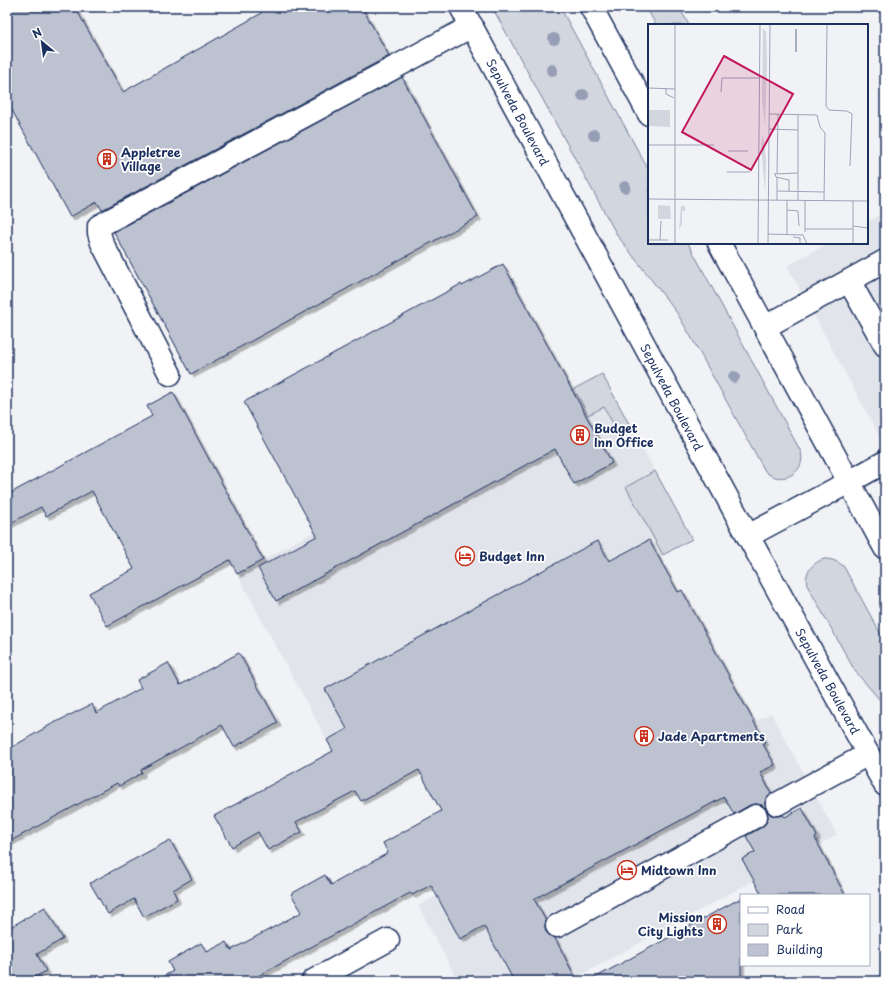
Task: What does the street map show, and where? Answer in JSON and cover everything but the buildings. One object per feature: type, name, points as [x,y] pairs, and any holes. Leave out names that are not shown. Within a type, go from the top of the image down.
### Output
[{"type":"main road","name":"Sepulveda Boulevard","points":[[462,7],[748,536],[885,785]]},
{"type":"main road","points":[[591,7],[648,112]]},
{"type":"main road","points":[[170,374],[102,243],[99,233],[99,226],[472,26]]},
{"type":"main road","points":[[720,244],[885,548]]},
{"type":"main road","points":[[765,327],[885,261]]},
{"type":"main road","points":[[850,281],[885,345]]},
{"type":"main road","points":[[748,536],[885,462]]},
{"type":"main road","points":[[777,804],[868,754]]},
{"type":"main road","points":[[558,926],[756,816]]},
{"type":"main road","points":[[313,981],[388,940]]},
{"type":"shaded area","points":[[885,212],[885,446],[787,266],[826,244],[868,244],[868,221]]},
{"type":"shaded area","name":"Budget Inn","points":[[602,374],[692,539],[327,740],[237,574]]},
{"type":"shaded area","name":"Midtown Inn","points":[[771,713],[837,835],[570,981],[458,981],[418,906]]},
{"type":"green space","points":[[492,7],[560,7],[648,169],[648,244],[689,244],[801,452],[802,460],[796,472],[784,477],[777,477],[765,471],[677,313],[617,235]]},
{"type":"green space","points":[[646,7],[679,7],[688,24],[655,24]]},
{"type":"green space","points":[[602,374],[633,431],[621,438],[604,407],[588,415],[577,394],[573,396],[570,391]]},
{"type":"green space","points":[[655,471],[692,539],[663,555],[626,487]]},
{"type":"green space","points":[[824,559],[835,561],[844,567],[885,642],[885,706],[855,671],[807,585],[806,581],[810,569],[816,563]]},
{"type":"place","name":"Appletree Village","points":[[107,159]]},
{"type":"place","name":"Budget Inn Office","points":[[580,435]]},
{"type":"place","name":"Budget Inn","points":[[465,556]]},
{"type":"place","name":"Jade Apartments","points":[[644,736]]},
{"type":"place","name":"Midtown Inn","points":[[627,870]]},
{"type":"place","name":"Mission City Lights","points":[[717,924]]}]
